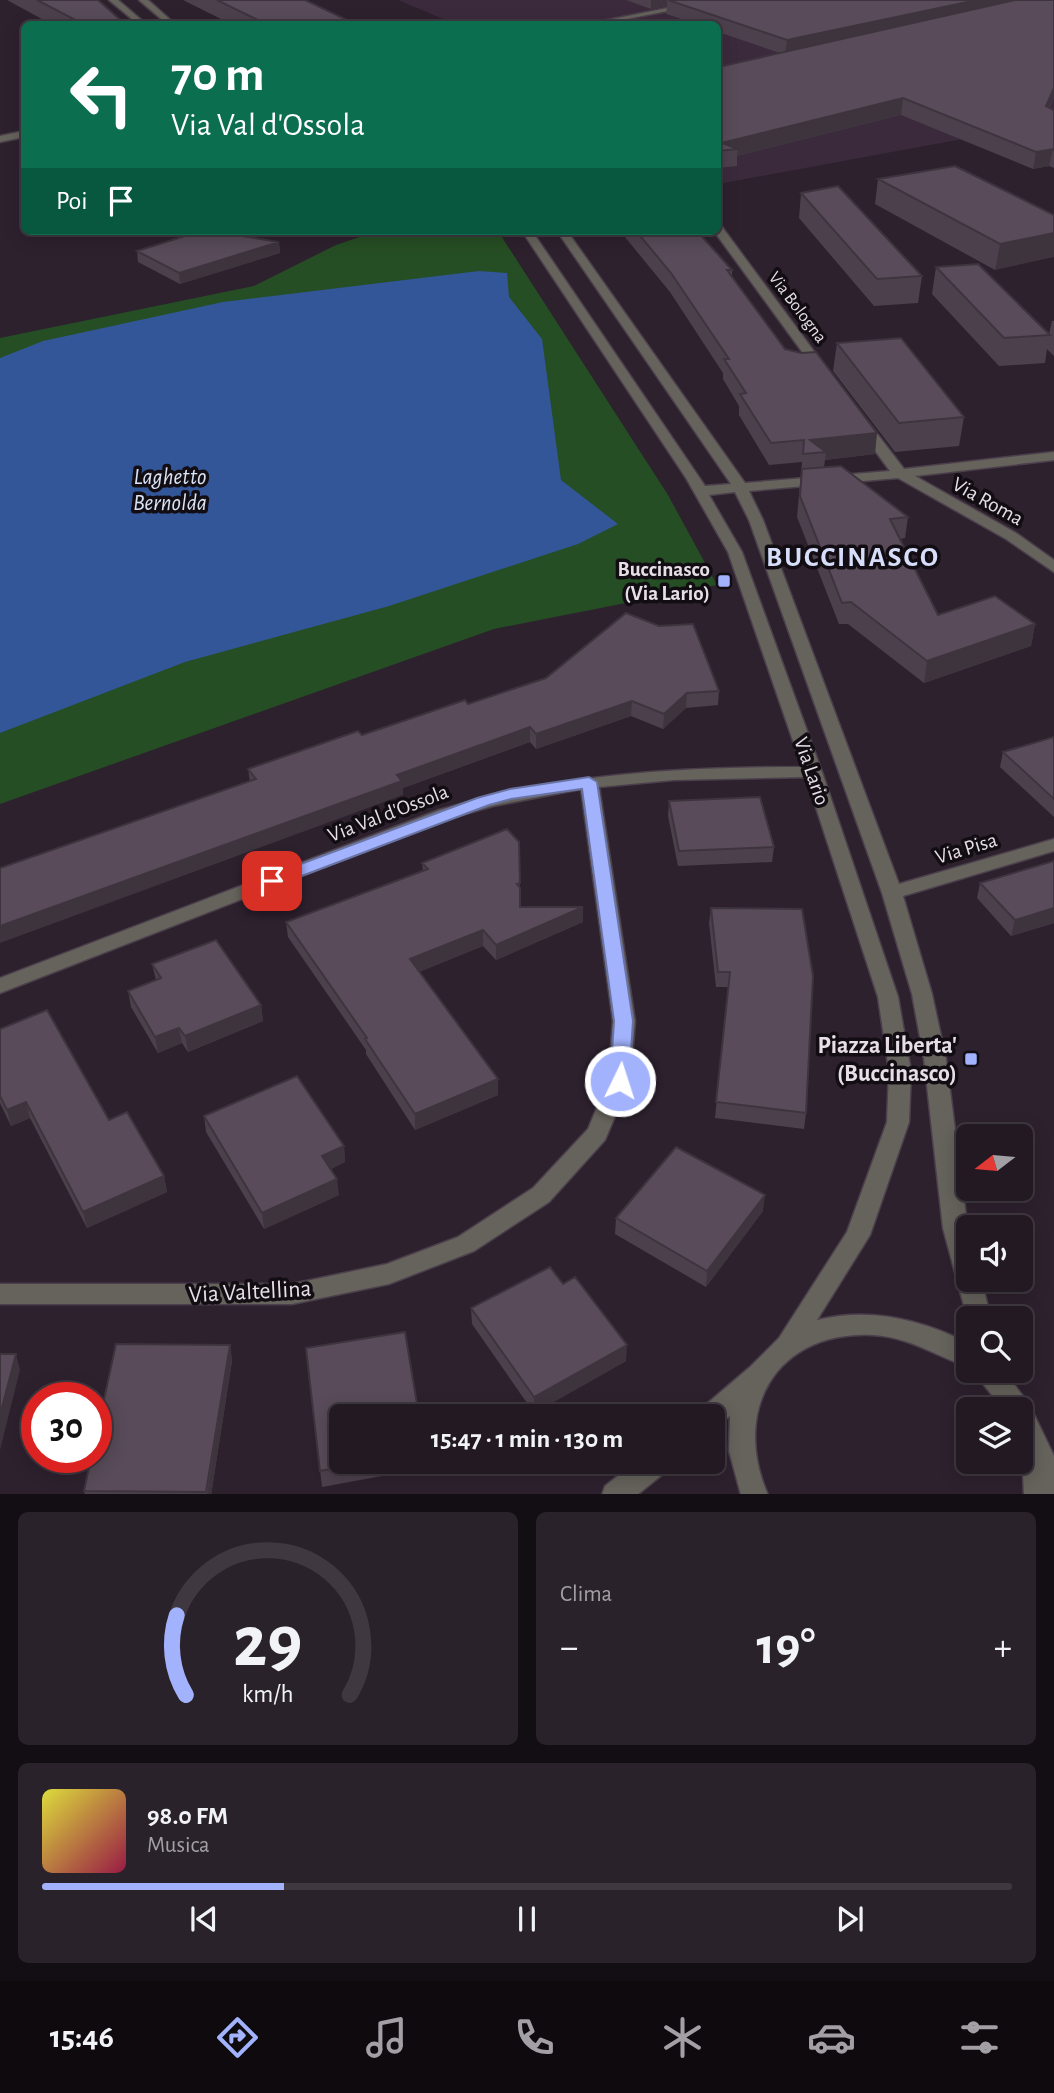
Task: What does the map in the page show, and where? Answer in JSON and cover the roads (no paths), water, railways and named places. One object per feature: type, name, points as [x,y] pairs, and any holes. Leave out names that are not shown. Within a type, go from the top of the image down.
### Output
[{"type":"street","points":[[113,0],[138,21]]},
{"type":"street","points":[[143,0],[168,21]]},
{"type":"street","points":[[607,21],[720,0]]},
{"type":"street","points":[[0,139],[21,135]]},
{"type":"street","name":"Via Bologna","points":[[721,233],[833,385]]},
{"type":"street","name":"Via Lario","points":[[530,235],[720,522],[746,580],[888,997],[900,1072],[898,1122],[858,1235],[789,1345]]},
{"type":"street","name":"Via Lario","points":[[565,235],[741,487],[756,520],[892,894],[930,1027],[955,1227],[976,1306]]},
{"type":"street","points":[[858,419],[900,474]]},
{"type":"street","points":[[701,491],[900,474],[1054,456]]},
{"type":"street","name":"Via Roma","points":[[900,474],[1011,536],[1054,567]]},
{"type":"street","name":"Via Val d'Ossola","points":[[0,986],[446,814],[510,794],[589,782],[718,774],[813,772]]},
{"type":"street","name":"Via Valtellina","points":[[0,1294],[292,1294],[389,1274],[466,1244],[541,1195],[597,1134],[620,1081],[624,1021],[589,782]]},
{"type":"street","name":"Via Pisa","points":[[892,894],[1054,845]]},
{"type":"street","points":[[724,1404],[789,1345],[816,1331],[847,1324],[881,1323],[914,1329],[956,1349]]},
{"type":"street","points":[[755,1494],[749,1482],[741,1449],[742,1418],[750,1390],[766,1365]]},
{"type":"street","points":[[1034,1446],[1054,1482]]},
{"type":"street","points":[[1034,1446],[1038,1494]]},
{"type":"street","points":[[615,1494],[641,1474]]},
{"type":"water","name":"Laghetto Bernolda","points":[[479,271],[507,273],[509,297],[542,339],[561,480],[618,524],[578,544],[389,606],[185,662],[0,733],[0,358],[43,341],[223,302]]},
{"type":"place","name":"Buccinasco (Via Lario)","points":[[724,581]]},
{"type":"place","name":"Piazza Liberta' (Buccinasco)","points":[[971,1059]]},
{"type":"district","name":"BUCCINASCO","points":[[853,556]]}]
